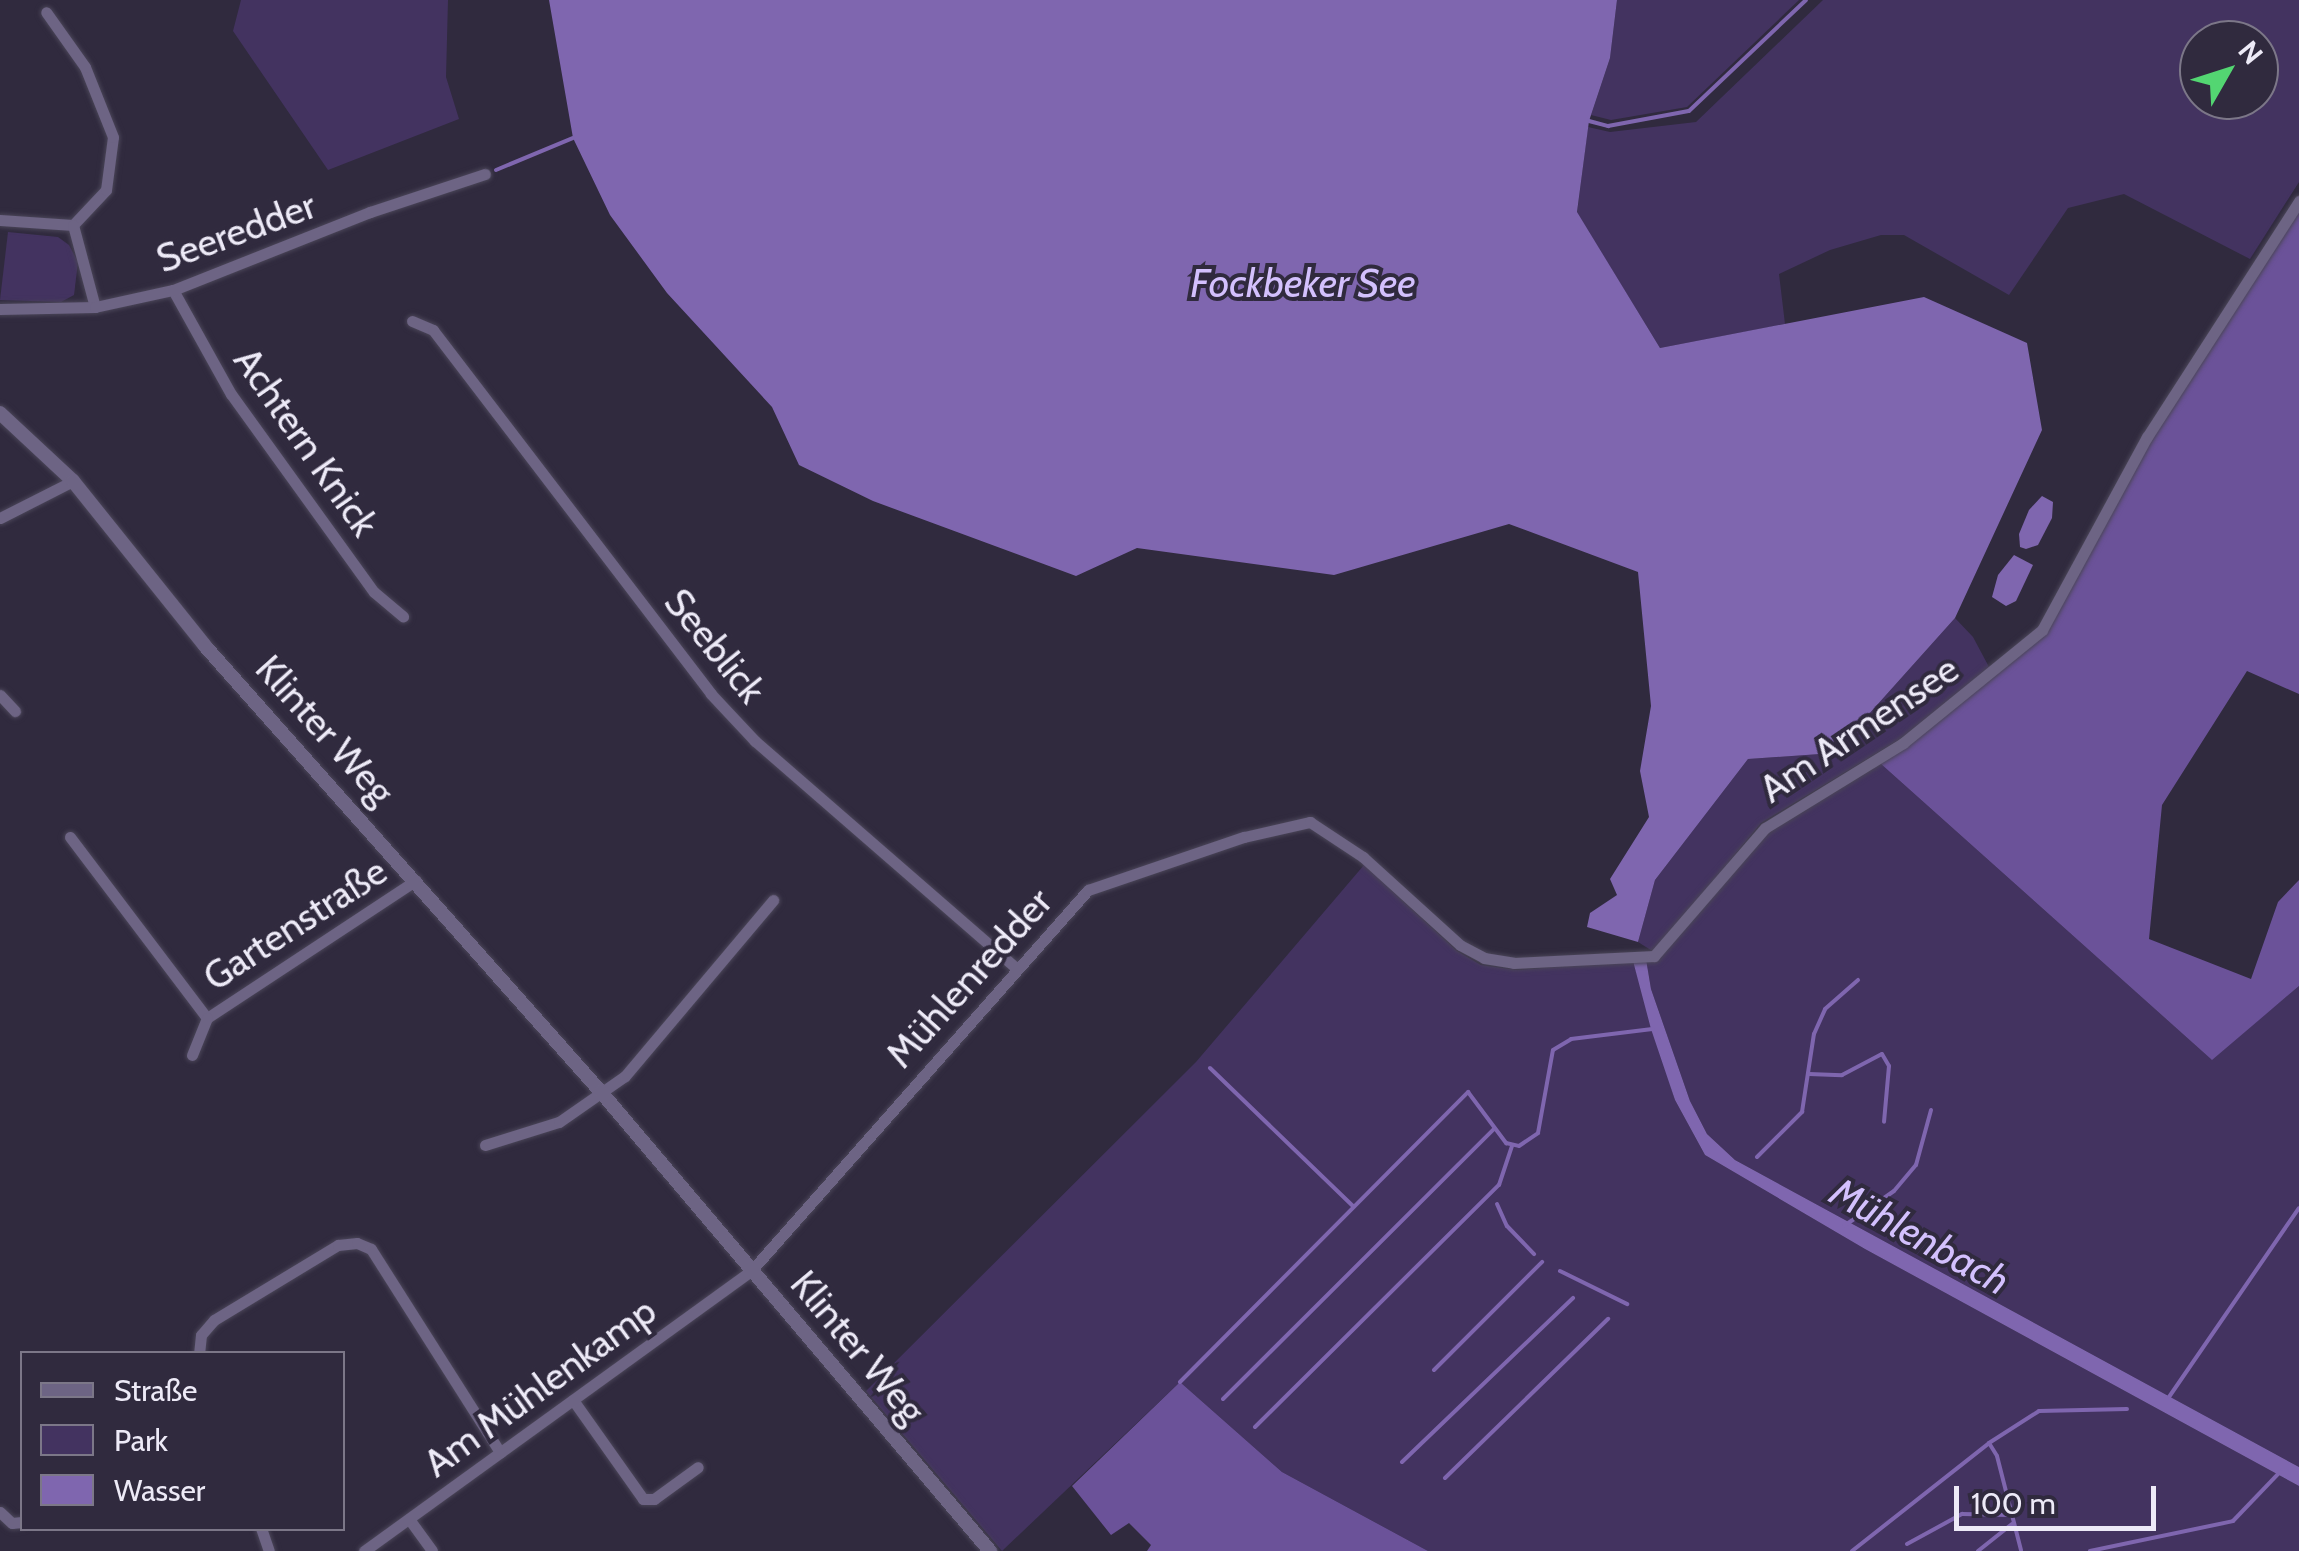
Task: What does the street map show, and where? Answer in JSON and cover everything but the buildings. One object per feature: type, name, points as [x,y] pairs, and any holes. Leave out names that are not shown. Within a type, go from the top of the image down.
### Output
[{"type":"street","points":[[46,12],[86,67],[113,137],[106,190],[73,226]]},
{"type":"street","name":"Seeredder","points":[[0,309],[95,306],[172,290],[370,212],[485,174]]},
{"type":"street","name":"Am Armensee","points":[[1296,822],[1322,828],[1363,857],[1460,945],[1484,958],[1514,964],[1654,956],[1765,828],[1903,743],[2042,630],[2147,437],[2299,201]]},
{"type":"street","points":[[0,220],[73,226]]},
{"type":"street","points":[[73,226],[95,306]]},
{"type":"street","name":"Achtern Knick","points":[[172,290],[231,394],[374,592],[404,616]]},
{"type":"street","name":"Seeblick","points":[[412,322],[433,330],[711,694],[755,741],[1016,968]]},
{"type":"street","name":"Klinter Weg","points":[[0,413],[73,481],[205,646],[601,1092],[990,1551]]},
{"type":"street","points":[[0,518],[73,481]]},
{"type":"street","points":[[0,695],[15,711]]},
{"type":"street","name":"Mühlenredder","points":[[751,1271],[1088,890],[1296,822]]},
{"type":"street","name":"Gartenstraße","points":[[70,837],[206,1018]]},
{"type":"street","name":"Gartenstraße","points":[[192,1055],[206,1018],[416,880]]},
{"type":"street","points":[[485,1146],[559,1122],[624,1076],[773,900]]},
{"type":"street","points":[[199,1351],[201,1335],[214,1320],[338,1244],[357,1243],[371,1249],[500,1452]]},
{"type":"street","name":"Am Mühlenkamp","points":[[364,1551],[751,1271]]},
{"type":"street","points":[[572,1400],[643,1499],[654,1499],[698,1467]]},
{"type":"street","points":[[409,1519],[432,1551]]},
{"type":"green space","points":[[241,0],[448,0],[446,77],[459,119],[328,170],[233,31]]},
{"type":"green space","points":[[1617,0],[1799,0],[1687,107],[1611,120],[1591,115],[1610,58]]},
{"type":"green space","points":[[1823,0],[2299,0],[2299,182],[2250,259],[2124,194],[2068,208],[2009,295],[1904,235],[1881,235],[1830,250],[1779,274],[1785,324],[1660,348],[1577,213],[1588,127],[1610,132],[1696,122]]},
{"type":"green space","points":[[8,232],[58,237],[69,245],[78,262],[74,295],[61,302],[0,300]]},
{"type":"green space","points":[[1955,618],[1973,637],[1989,667],[1900,739],[1761,823],[1654,952],[1638,942],[1655,880],[1748,759],[1834,753]]},
{"type":"green space","points":[[1881,764],[2211,1059],[2299,986],[2299,1467],[1735,1160],[1707,1134],[1690,1101],[1651,989],[1646,959],[1655,958],[1768,833]]},
{"type":"green space","points":[[1364,865],[1457,951],[1481,965],[1517,970],[1633,961],[1675,1100],[1705,1155],[1865,1249],[2299,1486],[2299,1551],[1428,1551],[1282,1472],[1180,1382],[1002,1551],[866,1391],[1196,1062]]},
{"type":"shaded area","points":[[2299,211],[2299,694],[2247,671],[2162,805],[2149,939],[2251,979],[2278,902],[2299,880],[2299,986],[2212,1060],[1881,764],[2045,632],[2151,439]]},
{"type":"shaded area","points":[[1180,1382],[1282,1472],[1428,1551],[1147,1551],[1151,1545],[1129,1523],[1111,1535],[1072,1486]]},
{"type":"water","name":"Fockbeker See","points":[[549,0],[1617,0],[1610,58],[1589,121],[1577,212],[1660,348],[1924,297],[2027,343],[2042,430],[1955,618],[1834,753],[1748,759],[1655,880],[1638,942],[1587,927],[1590,913],[1617,895],[1610,879],[1649,817],[1640,771],[1651,706],[1638,572],[1509,524],[1334,575],[1137,548],[1076,576],[873,501],[799,465],[772,407],[667,293],[610,215],[573,138]]},
{"type":"water","points":[[2042,496],[2053,502],[2052,518],[2038,545],[2020,547],[2019,534],[2029,510]]},
{"type":"water","points":[[2014,555],[2033,565],[2016,601],[2006,606],[1992,597],[1998,575]]},
{"type":"water","points":[[1646,959],[1651,989],[1690,1101],[1707,1134],[1735,1160],[2299,1467],[2299,1486],[1865,1249],[1705,1155],[1675,1100],[1651,1029],[1633,961]]},
{"type":"waterway","points":[[1589,121],[1608,126],[1689,111],[1806,0]]},
{"type":"waterway","points":[[496,170],[573,138]]},
{"type":"waterway","points":[[1757,1157],[1802,1112],[1814,1034],[1825,1009],[1858,980]]},
{"type":"waterway","points":[[1180,1382],[1468,1092],[1506,1143],[1519,1146],[1538,1133],[1553,1050],[1571,1039],[1652,1029]]},
{"type":"waterway","points":[[1809,1074],[1842,1075],[1882,1054],[1889,1066],[1884,1122]]},
{"type":"waterway","points":[[1210,1068],[1353,1206]]},
{"type":"waterway","name":"Mühlenbach","points":[[1844,1226],[1894,1191],[1916,1165],[1931,1110]]},
{"type":"waterway","points":[[1223,1399],[1494,1129]]},
{"type":"waterway","points":[[1255,1427],[1499,1185],[1512,1146]]},
{"type":"waterway","points":[[1497,1204],[1507,1226],[1534,1254]]},
{"type":"waterway","points":[[2169,1397],[2299,1208]]},
{"type":"waterway","points":[[1434,1370],[1542,1262]]},
{"type":"waterway","points":[[1560,1271],[1627,1304]]},
{"type":"waterway","points":[[1402,1462],[1573,1298]]},
{"type":"waterway","points":[[1445,1478],[1608,1319]]},
{"type":"waterway","points":[[1852,1551],[1989,1443],[2039,1411],[2127,1409]]},
{"type":"waterway","points":[[1989,1443],[1997,1456],[2021,1550]]},
{"type":"waterway","points":[[2090,1551],[2233,1521],[2280,1472]]},
{"type":"waterway","points":[[1907,1544],[1962,1514],[2009,1515]]},
{"type":"waterway","points":[[1978,1551],[2012,1524]]}]
